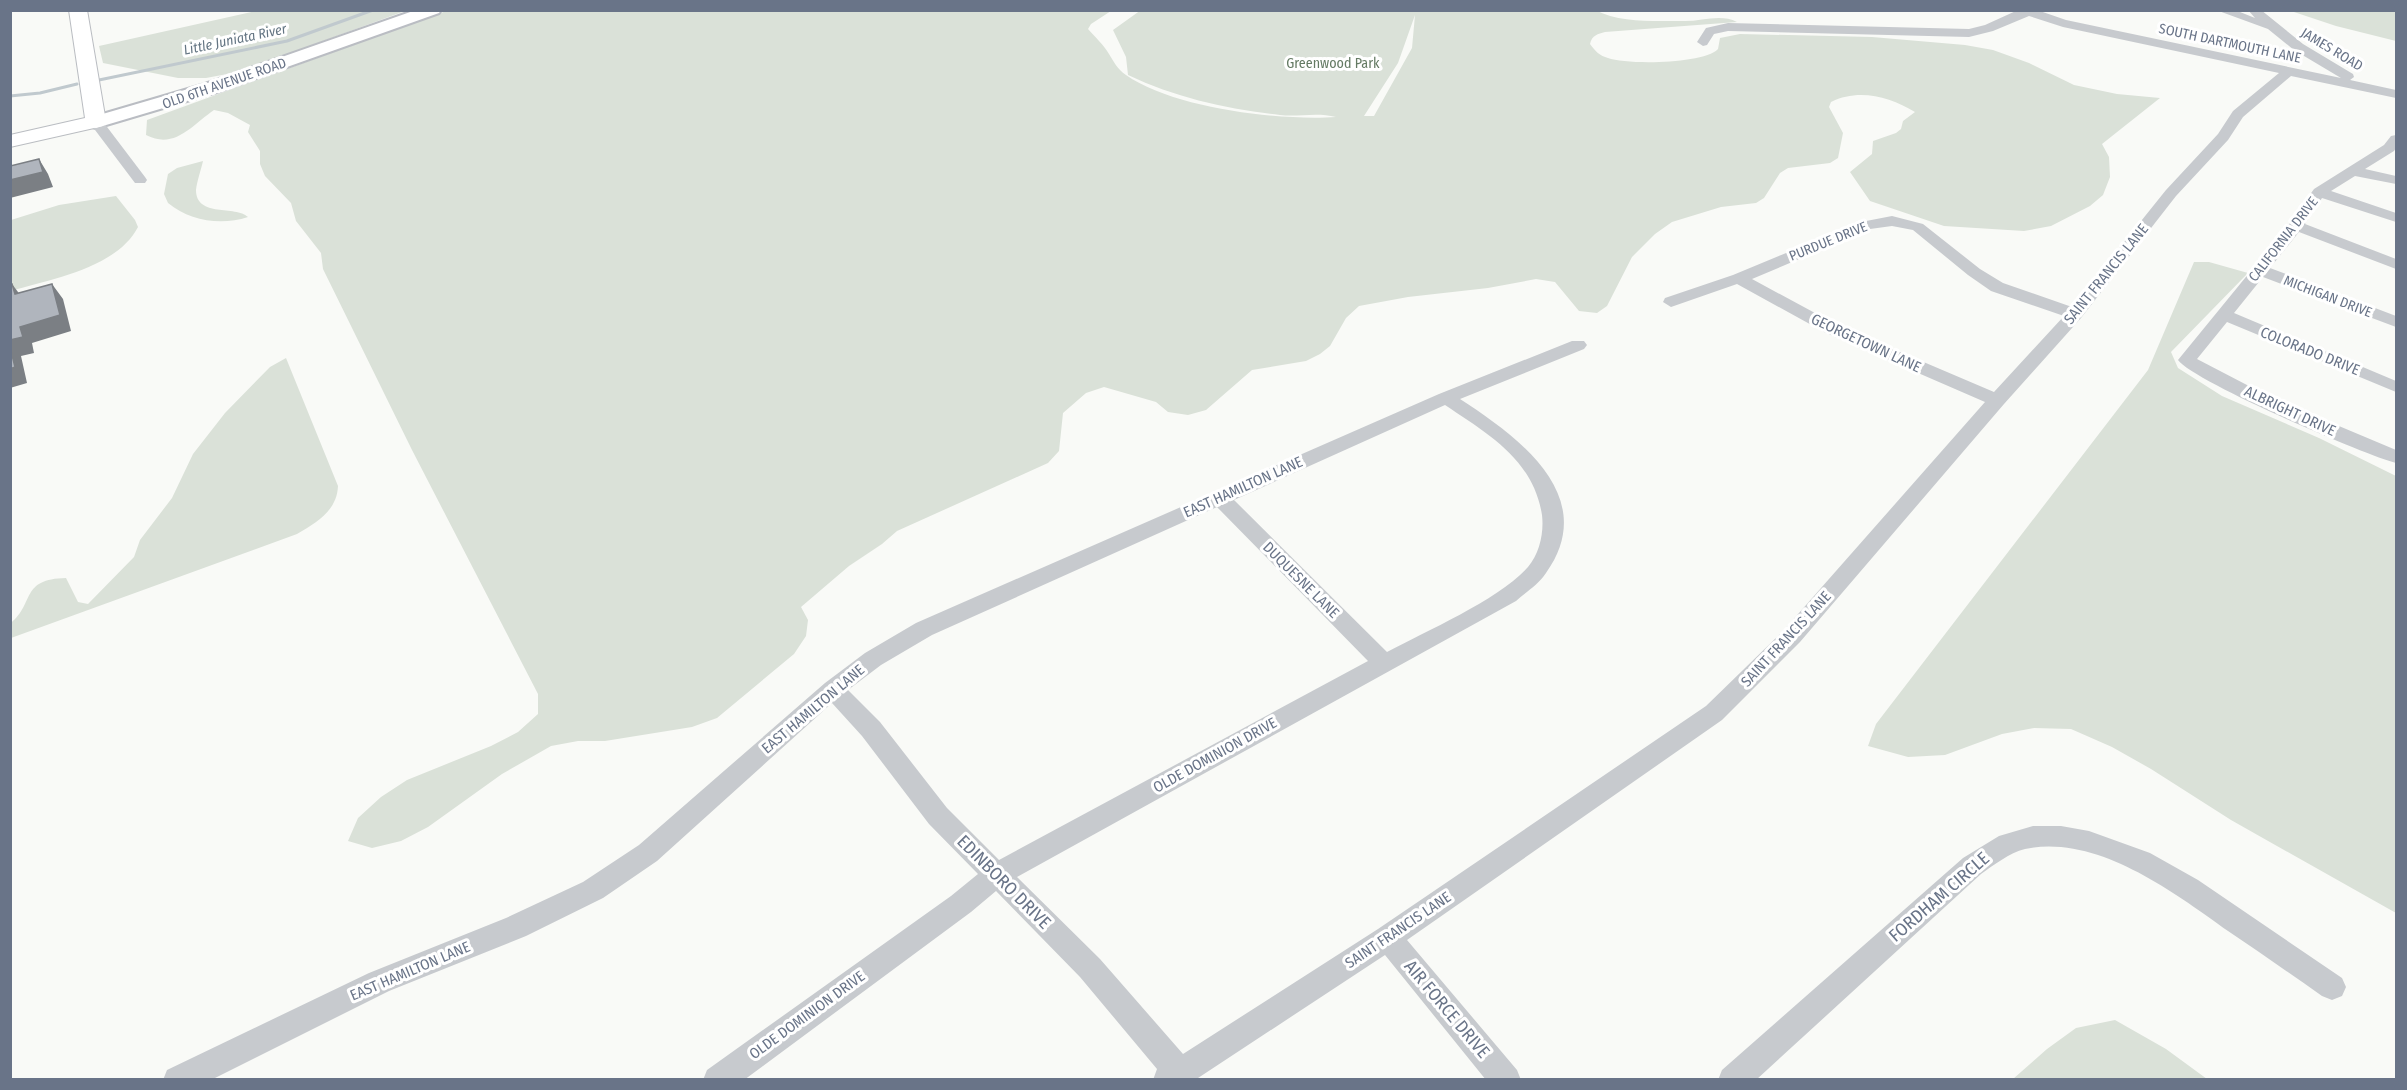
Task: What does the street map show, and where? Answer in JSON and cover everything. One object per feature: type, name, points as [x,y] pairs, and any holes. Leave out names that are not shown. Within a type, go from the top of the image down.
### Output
[{"type":"main road","points":[[78,10],[96,122]]},
{"type":"main road","name":"OLD 6TH AVENUE ROAD","points":[[10,141],[96,122],[211,88],[433,10]]},
{"type":"street","points":[[2222,10],[2271,28]]},
{"type":"street","name":"JAMES ROAD","points":[[2254,10],[2271,28],[2316,59],[2368,88]]},
{"type":"street","points":[[1703,42],[1710,31],[1728,27],[1969,33],[1989,28],[2025,11]]},
{"type":"street","name":"SOUTH DARTMOUTH LANE","points":[[2025,11],[2063,23],[2397,94]]},
{"type":"street","name":"SAINT FRANCIS LANE","points":[[1174,1076],[1388,938],[1714,713],[1792,636],[1997,400],[2075,314],[2171,193],[2223,137],[2238,114],[2289,71]]},
{"type":"street","points":[[96,122],[140,180]]},
{"type":"street","name":"CALIFORNIA DRIVE","points":[[2187,360],[2296,226],[2319,192],[2394,146]]},
{"type":"street","points":[[2352,171],[2397,180]]},
{"type":"street","points":[[2319,192],[2397,218]]},
{"type":"street","name":"PURDUE DRIVE","points":[[1671,302],[1739,278],[1866,225],[1881,221],[1899,222],[1918,227],[1974,272],[1997,287],[2075,314]]},
{"type":"street","points":[[2296,226],[2397,264]]},
{"type":"street","name":"MICHIGAN DRIVE","points":[[2260,270],[2397,321]]},
{"type":"street","name":"GEORGETOWN LANE","points":[[1739,278],[1763,293],[1885,353],[1997,400]]},
{"type":"street","name":"COLORADO DRIVE","points":[[2224,315],[2397,387]]},
{"type":"street","name":"EAST HAMILTON LANE","points":[[178,1080],[379,982],[516,927],[593,890],[648,853],[833,689],[873,658],[924,629],[1446,398],[1578,345]]},
{"type":"street","name":"ALBRIGHT DRIVE","points":[[2187,360],[2211,375],[2319,426],[2397,457]]},
{"type":"street","name":"OLDE DOMINION DRIVE","points":[[718,1080],[961,904],[996,875],[1383,662],[1508,596],[1538,569],[1548,549],[1553,529],[1552,509],[1544,482],[1531,462],[1513,443],[1446,398]]},
{"type":"street","name":"DUQUESNE LANE","points":[[1219,497],[1383,662]]},
{"type":"street","name":"EDINBORO DRIVE","points":[[833,689],[871,729],[938,816],[1090,968],[1174,1076]]},
{"type":"street","name":"FORDHAM CIRCLE","points":[[1733,1080],[1972,866],[1996,848],[2031,837],[2072,838],[2110,848],[2151,865],[2185,885],[2332,987]]},
{"type":"street","name":"AIR FORCE DRIVE","points":[[1388,938],[1506,1080]]},
{"type":"green space","points":[[260,10],[405,11],[238,72],[206,78],[178,78],[103,63],[99,46]]},
{"type":"green space","name":"Greenwood Park","points":[[449,10],[1111,11],[1091,24],[1088,29],[1126,75],[1146,86],[1198,104],[1286,117],[1336,117],[1280,115],[1241,109],[1183,96],[1146,83],[1128,75],[1126,57],[1113,30],[1141,10],[1595,10],[1615,17],[1637,20],[1689,21],[1724,18],[1737,22],[1605,32],[1594,37],[1590,44],[1605,57],[1631,62],[1665,62],[1698,58],[1718,49],[1720,38],[1740,34],[1872,37],[1965,45],[1993,50],[2029,63],[2074,85],[2117,94],[2160,98],[2102,144],[2109,157],[2110,177],[2103,195],[2090,206],[2051,226],[2024,231],[1944,226],[1870,201],[1850,172],[1872,154],[1873,141],[1896,133],[1901,129],[1903,121],[1915,112],[1895,102],[1874,96],[1852,96],[1831,102],[1829,107],[1843,133],[1838,158],[1830,163],[1788,168],[1780,173],[1764,198],[1756,203],[1721,207],[1672,222],[1655,234],[1632,257],[1607,306],[1597,313],[1579,311],[1555,282],[1536,279],[1488,288],[1408,297],[1359,306],[1346,318],[1330,346],[1320,354],[1306,361],[1252,370],[1206,410],[1188,415],[1168,412],[1156,402],[1104,387],[1086,393],[1063,413],[1059,451],[1048,463],[897,531],[849,566],[801,607],[808,620],[806,636],[794,654],[717,718],[692,727],[605,741],[578,741],[551,746],[502,774],[428,827],[401,841],[372,848],[348,841],[358,818],[381,797],[407,780],[491,746],[518,732],[538,714],[538,694],[412,450],[323,269],[321,253],[296,221],[291,203],[265,176],[260,164],[260,151],[248,132],[250,125],[228,113],[214,110],[183,134],[166,140],[146,135],[147,120]],"holes":[[[1415,15],[1412,48],[1374,116],[1364,116],[1398,63]]]},
{"type":"green space","points":[[2291,11],[2396,11],[2396,41],[2336,26]]},
{"type":"green space","points":[[203,161],[196,190],[202,204],[209,208],[235,212],[248,217],[227,221],[206,220],[186,214],[168,203],[164,194],[168,174],[177,168]]},
{"type":"green space","points":[[116,196],[138,227],[115,253],[82,270],[11,291],[11,220],[59,205]]},
{"type":"green space","points":[[2194,262],[2209,262],[2248,273],[2171,352],[2178,368],[2222,396],[2319,438],[2396,476],[2396,913],[2231,820],[2151,769],[2112,747],[2071,729],[2034,728],[2002,734],[1945,755],[1908,757],[1868,746],[1876,724],[2148,370]]},
{"type":"green space","points":[[286,358],[338,486],[337,495],[330,509],[297,534],[11,638],[11,623],[23,608],[30,593],[41,583],[51,579],[66,578],[78,602],[88,604],[134,557],[140,540],[172,498],[193,454],[225,413],[270,367]]},
{"type":"green space","points":[[2115,1020],[2166,1049],[2207,1079],[2013,1079],[2047,1049],[2076,1028]]},
{"type":"building","points":[[39,159],[43,172],[10,180],[10,166]]},
{"type":"building","points":[[12,284],[15,294],[52,284],[60,315],[20,327],[23,337],[10,340],[10,285]]},
{"type":"building","points":[[10,347],[15,367],[10,369]]},
{"type":"waterway","name":"Little Juniata River","points":[[99,80],[287,41],[373,10]]},
{"type":"waterway","name":"Little Juniata River","points":[[10,96],[40,93],[77,84]]}]
